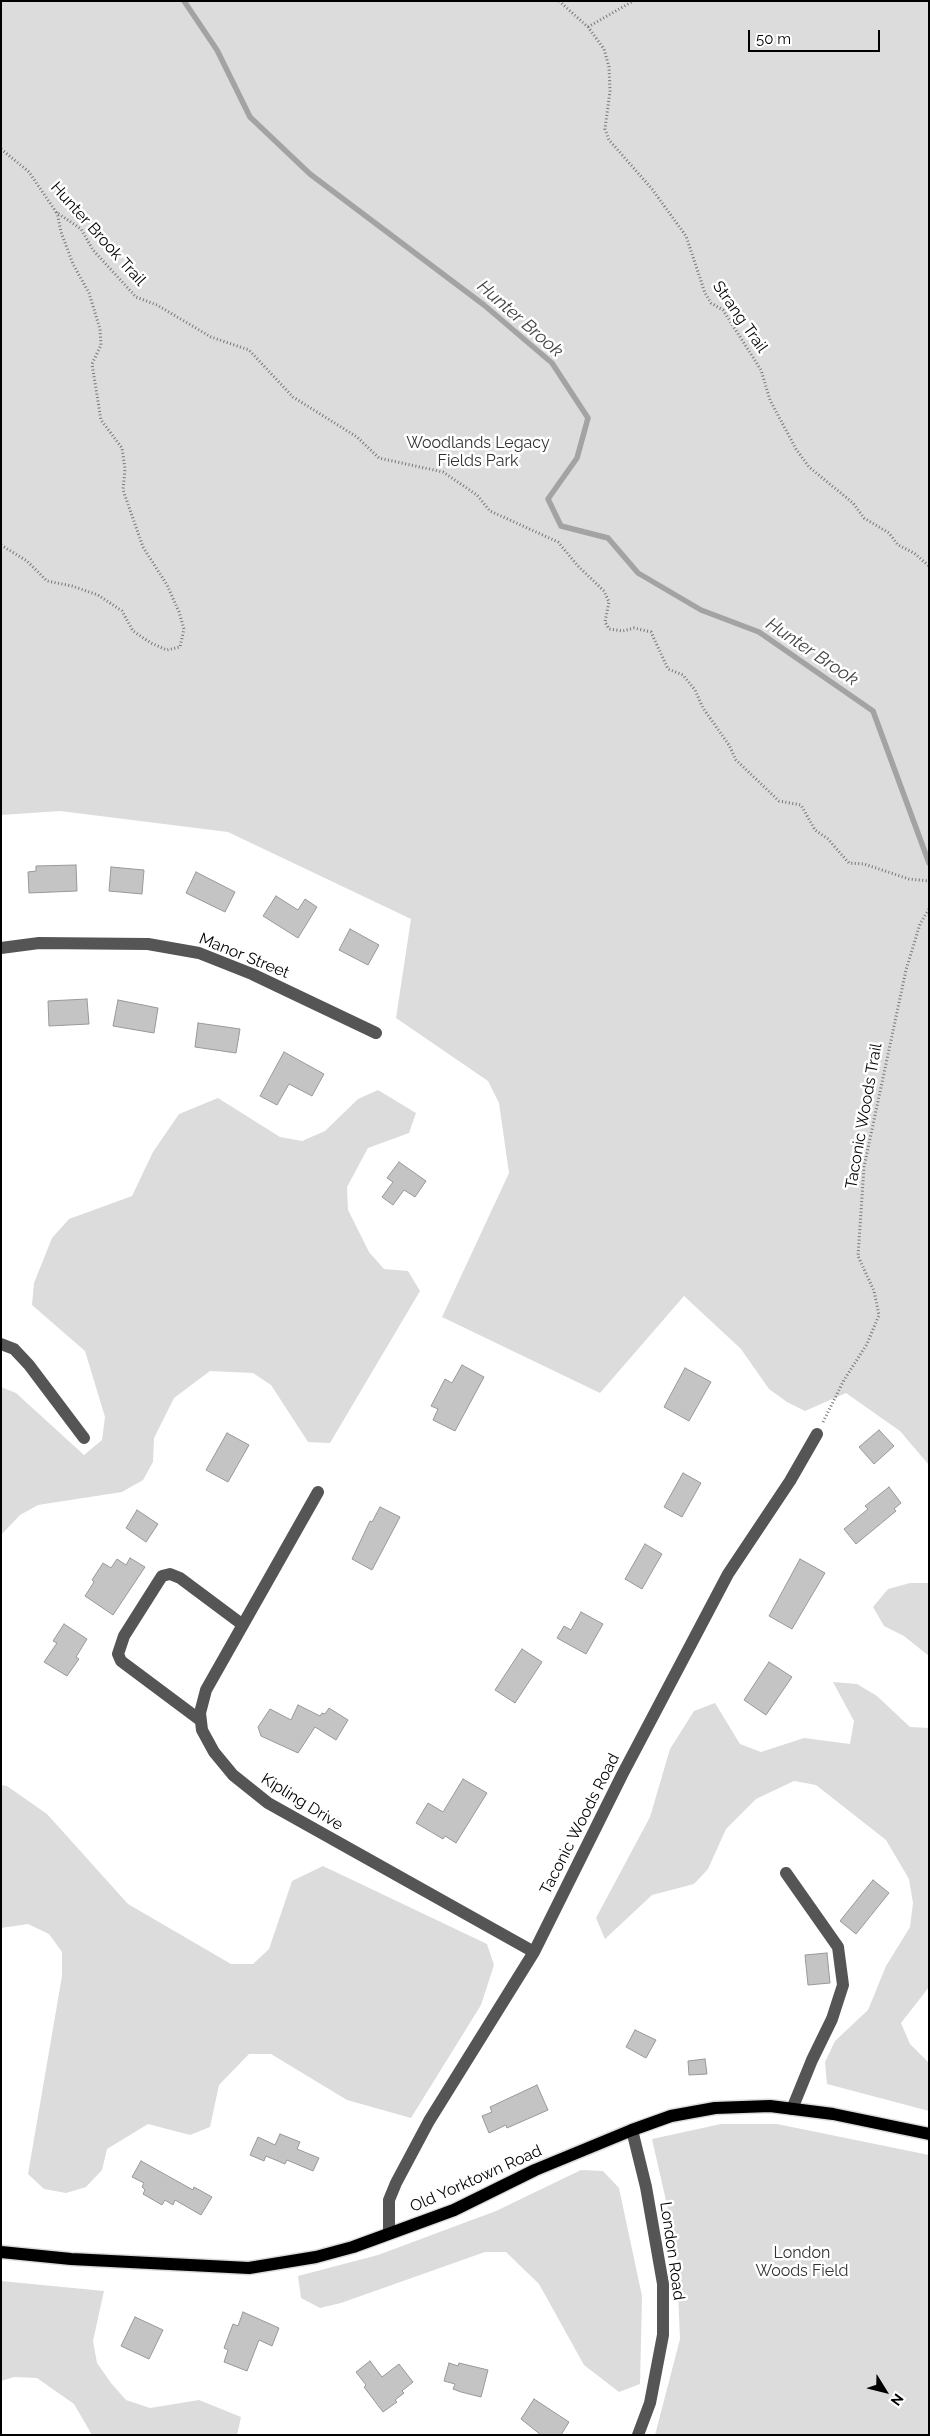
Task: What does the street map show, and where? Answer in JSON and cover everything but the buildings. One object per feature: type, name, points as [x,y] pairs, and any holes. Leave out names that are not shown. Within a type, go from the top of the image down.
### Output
[{"type":"main road","name":"Old Yorktown Road","points":[[1,2252],[70,2259],[249,2268],[316,2257],[454,2210],[535,2170],[632,2130],[671,2116],[715,2108],[747,2106],[792,2109],[833,2114],[929,2134]]},
{"type":"street","name":"Manor Street","points":[[1,948],[39,943],[148,944],[199,954],[252,974],[376,1033]]},
{"type":"street","points":[[1,1344],[14,1349],[29,1365],[84,1438]]},
{"type":"street","name":"Taconic Woods Road","points":[[389,2233],[388,2207],[396,2183],[429,2120],[534,1952],[622,1775],[728,1574],[790,1481],[817,1434]]},
{"type":"street","points":[[200,1720],[206,1690],[318,1492]]},
{"type":"street","points":[[200,1720],[121,1661],[118,1654],[124,1636],[162,1576],[170,1574],[180,1578],[242,1624]]},
{"type":"street","name":"Kipling Drive","points":[[200,1720],[202,1730],[214,1752],[233,1775],[268,1803],[534,1952]]},
{"type":"street","points":[[786,1873],[838,1946],[843,1985],[832,2019],[812,2060],[792,2109]]},
{"type":"street","name":"London Road","points":[[632,2130],[646,2187],[663,2284],[663,2335],[650,2403],[638,2435]]},
{"type":"path","name":"Strang Trail","points":[[559,1],[588,27],[604,49],[609,67],[610,91],[605,129],[609,140],[652,189],[686,236],[705,292],[711,303],[723,310],[761,370],[770,400],[796,449],[809,467],[853,503],[864,518],[889,533],[898,545],[914,553],[929,566]]},
{"type":"path","points":[[588,27],[633,1]]},
{"type":"path","name":"Hunter Brook Trail","points":[[1,149],[30,172],[56,212],[81,229],[93,250],[136,297],[156,305],[211,337],[249,350],[293,397],[357,437],[380,458],[444,472],[476,495],[490,511],[558,542],[578,566],[604,591],[609,602],[605,622],[609,629],[623,631],[634,628],[651,632],[668,669],[683,675],[695,690],[703,708],[729,745],[736,760],[779,801],[801,805],[815,830],[828,839],[849,863],[864,864],[909,879],[929,880]]},
{"type":"path","points":[[1,545],[27,561],[47,580],[98,595],[122,611],[133,631],[151,644],[167,650],[180,647],[184,629],[178,612],[167,585],[144,547],[123,490],[125,469],[122,448],[101,420],[92,364],[101,345],[100,329],[89,293],[73,264],[56,212]]},
{"type":"path","name":"Taconic Woods Trail","points":[[817,1434],[844,1380],[867,1344],[879,1315],[874,1292],[858,1256],[864,1167],[906,970],[920,924],[929,909]]},
{"type":"green space","name":"Woodlands Legacy Fields Park","points":[[1,1],[929,1],[929,1465],[900,1431],[846,1393],[805,1411],[787,1402],[769,1389],[741,1349],[684,1296],[600,1393],[442,1317],[509,1173],[499,1103],[488,1081],[396,1018],[411,919],[228,832],[60,811],[1,815]]},
{"type":"green space","points":[[378,1090],[416,1113],[409,1133],[368,1148],[347,1187],[348,1210],[369,1252],[384,1269],[408,1271],[420,1291],[330,1443],[308,1442],[271,1385],[253,1373],[210,1371],[174,1398],[154,1438],[153,1462],[143,1480],[122,1492],[38,1505],[20,1515],[1,1535],[1,1387],[16,1393],[84,1455],[102,1440],[105,1417],[85,1351],[32,1305],[34,1283],[52,1238],[69,1219],[132,1196],[153,1152],[179,1114],[218,1098],[280,1137],[302,1141],[325,1131],[358,1099]]},
{"type":"green space","points":[[910,1583],[929,1583],[929,1656],[904,1636],[884,1626],[873,1607],[888,1589]]},
{"type":"green space","points":[[833,1682],[857,1684],[877,1696],[910,1727],[929,1728],[929,1987],[901,2023],[910,2044],[929,2063],[929,2111],[827,2084],[825,2062],[835,2041],[868,2010],[886,1966],[910,1927],[913,1903],[909,1879],[886,1840],[816,1785],[794,1781],[756,1799],[726,1829],[708,1869],[694,1884],[652,1895],[605,1939],[596,1918],[650,1817],[670,1749],[694,1711],[715,1703],[740,1744],[761,1752],[804,1738],[850,1744],[854,1721]]},
{"type":"green space","points":[[1,1785],[7,1786],[47,1814],[128,1904],[231,1964],[253,1964],[269,1949],[292,1881],[323,1866],[487,1944],[494,1965],[481,2005],[411,2118],[347,2100],[271,2054],[249,2054],[219,2085],[210,2127],[190,2135],[148,2124],[107,2149],[102,2170],[86,2187],[66,2193],[44,2189],[28,2174],[62,1976],[62,1952],[49,1934],[28,1924],[1,1928]]},
{"type":"green space","name":"London Woods Field","points":[[721,2124],[777,2124],[929,2155],[929,2435],[655,2435],[680,2339],[676,2245],[652,2139]]},
{"type":"green space","points":[[581,2170],[603,2171],[619,2188],[642,2296],[640,2384],[619,2392],[584,2365],[539,2284],[506,2252],[485,2252],[341,2303],[320,2308],[301,2298],[298,2276],[378,2255],[496,2211]]},
{"type":"green space","points":[[1,2281],[104,2291],[93,2341],[97,2363],[126,2400],[150,2408],[199,2400],[241,2417],[237,2435],[92,2435],[74,2404],[37,2378],[14,2377],[1,2381]]},
{"type":"waterway","name":"Hunter Brook","points":[[184,1],[217,50],[250,117],[310,174],[484,305],[552,363],[588,418],[577,458],[548,499],[561,526],[608,538],[638,573],[701,610],[759,632],[873,711],[929,863]]}]
